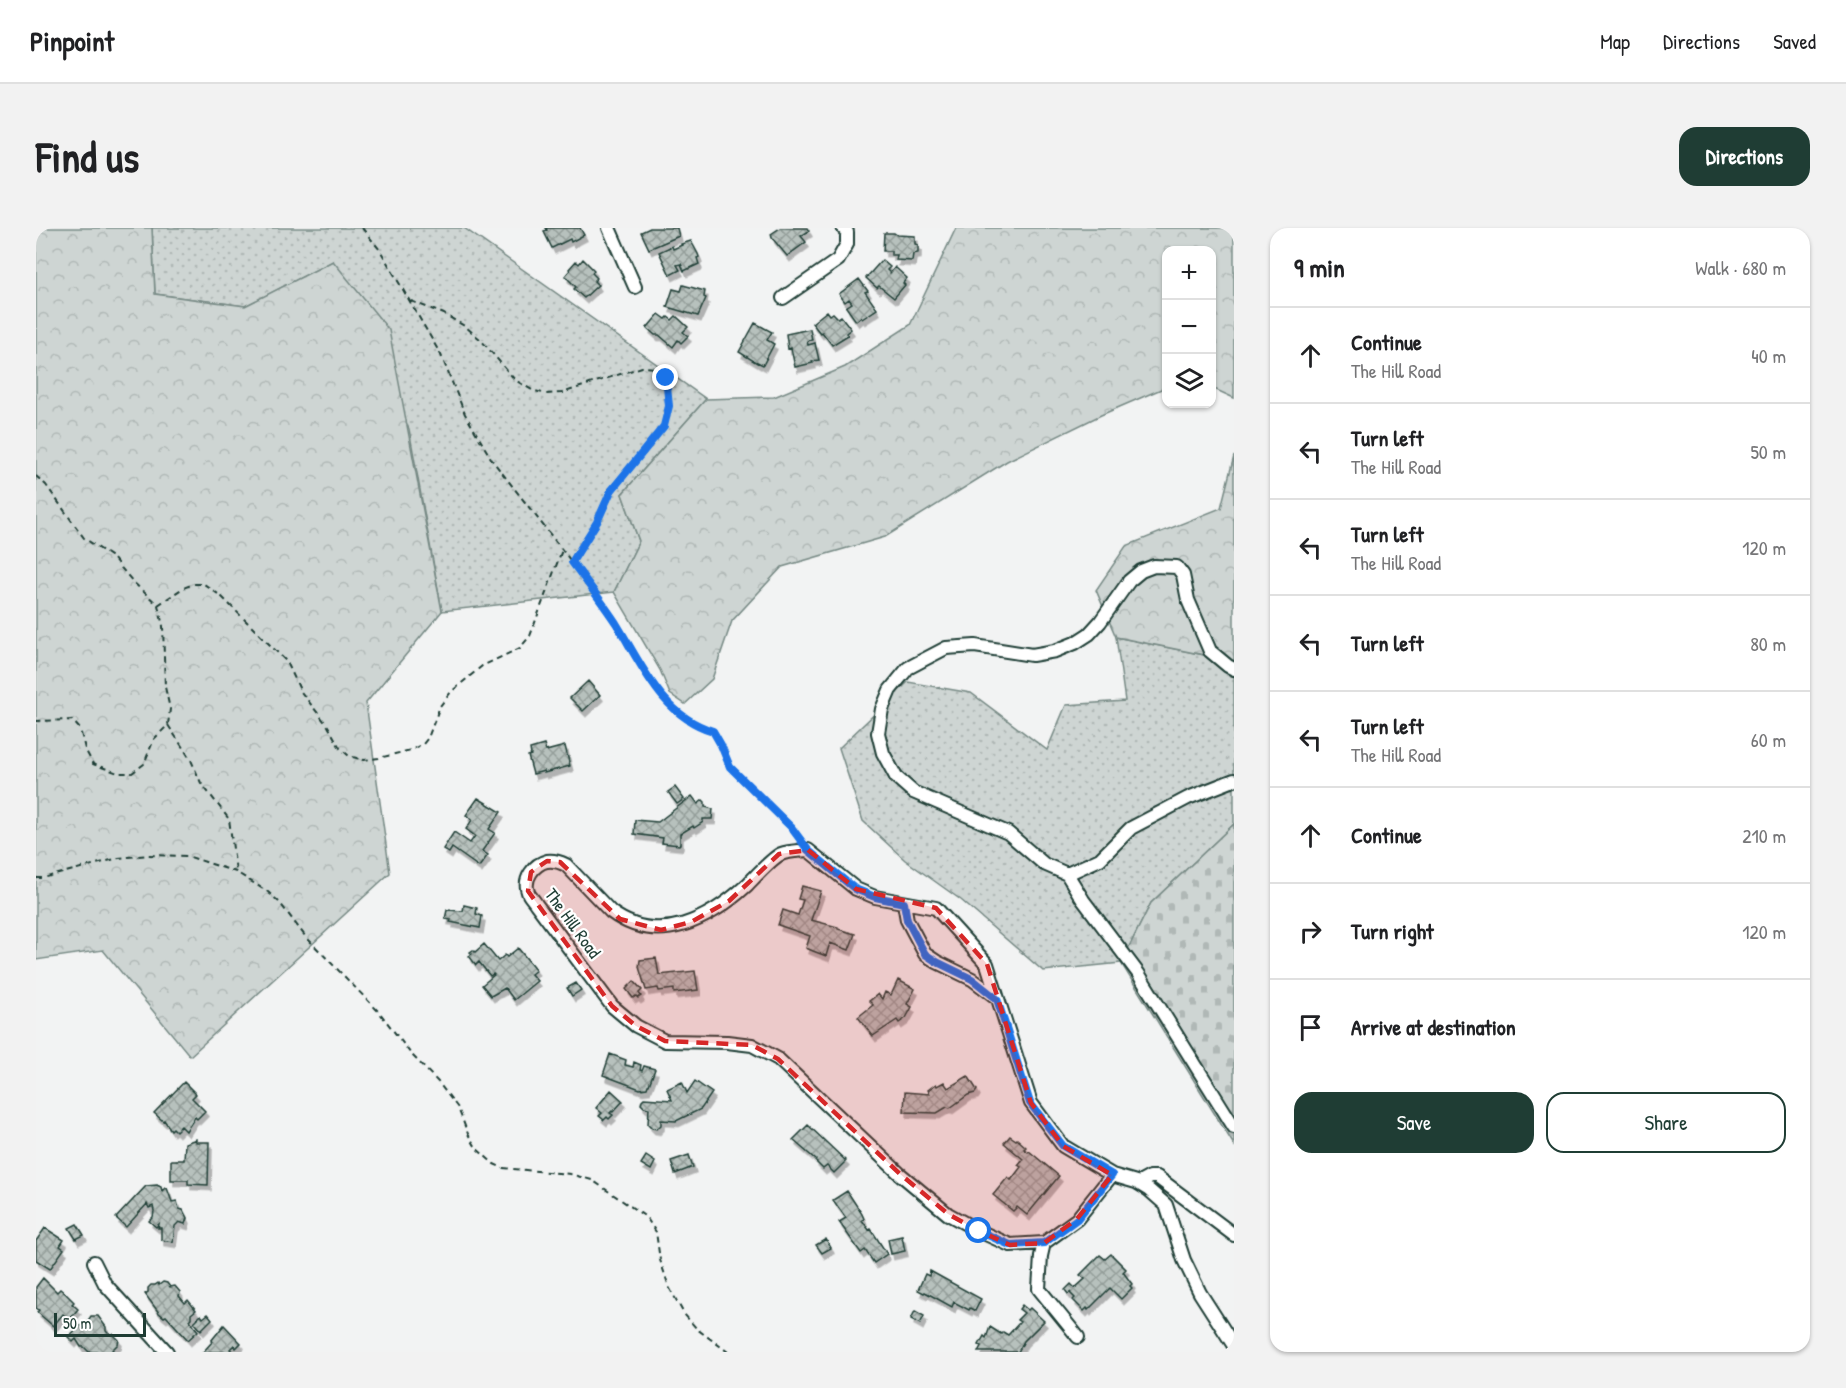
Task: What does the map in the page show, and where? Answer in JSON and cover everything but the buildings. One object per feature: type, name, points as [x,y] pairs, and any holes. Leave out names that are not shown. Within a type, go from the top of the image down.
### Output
[{"type":"street","points":[[609,228],[635,286]]},
{"type":"street","points":[[783,298],[838,260],[847,244],[847,232],[843,228]]},
{"type":"street","points":[[1234,669],[1210,651],[1188,600],[1183,575],[1177,567],[1154,566],[1129,581],[1100,622],[1089,634],[1075,643],[1055,651],[1032,655],[975,646],[946,648],[908,668],[890,690],[882,710],[878,733],[884,753],[896,777],[914,792],[1008,833],[1044,864],[1067,874],[1083,900],[1138,973],[1234,1127]]},
{"type":"street","points":[[1067,874],[1100,859],[1131,828],[1188,798],[1234,780]]},
{"type":"street","points":[[808,850],[855,889],[875,897],[936,908],[987,964],[1030,1103],[1063,1146],[1112,1175],[1139,1183],[1166,1205],[1184,1260],[1200,1293],[1234,1346]]},
{"type":"street","name":"The Hill Road","points":[[808,850],[779,854],[729,901],[691,922],[671,928],[650,929],[629,924],[620,919],[566,865],[560,862],[547,861],[535,867],[528,878],[528,891],[612,1006],[636,1026],[664,1041],[727,1042],[752,1045],[778,1059],[900,1174],[948,1214],[1010,1245],[1044,1243]]},
{"type":"street","points":[[904,903],[907,920],[925,954],[972,979],[997,999]]},
{"type":"street","points":[[1078,1337],[1039,1289],[1041,1256],[1044,1243],[1077,1219],[1112,1175]]},
{"type":"street","points":[[1139,1183],[1150,1177],[1157,1177],[1234,1235]]},
{"type":"street","points":[[94,1262],[105,1284],[166,1352]]},
{"type":"path","points":[[362,228],[380,250],[441,356],[465,414],[492,460],[572,562],[616,623],[653,686],[668,703],[700,727],[713,731],[730,767],[791,827],[808,850]]},
{"type":"path","points":[[404,291],[412,303],[444,314],[466,327],[481,340],[515,380],[532,390],[546,394],[562,393],[642,367],[656,368],[666,378],[669,406],[664,426],[611,491],[597,522],[572,562]]},
{"type":"path","points":[[36,476],[84,538],[113,558],[133,582],[158,605],[163,626],[165,687],[170,709],[168,725],[154,739],[144,764],[132,773],[118,773],[93,764],[85,749],[80,729],[72,720],[36,721]]},
{"type":"path","points":[[158,605],[183,588],[194,584],[204,584],[221,596],[287,662],[301,692],[328,726],[340,748],[349,756],[364,760],[379,758],[411,750],[423,744],[428,738],[440,706],[451,692],[482,666],[519,648],[525,642],[530,636],[562,550]]},
{"type":"path","points":[[168,725],[191,760],[201,783],[229,819],[236,872]]},
{"type":"path","points":[[36,878],[119,858],[148,855],[187,856],[236,872],[268,892],[280,903],[305,936],[380,1013],[411,1054],[438,1082],[458,1108],[472,1142],[494,1164],[503,1168],[570,1174],[592,1180],[646,1217],[656,1232],[660,1260],[669,1287],[684,1314],[697,1329],[728,1352]]},
{"type":"highlighted area","points":[[808,850],[856,889],[936,908],[987,964],[1031,1103],[1063,1146],[1112,1175],[1077,1219],[1044,1243],[1010,1245],[979,1231],[948,1214],[900,1174],[778,1059],[752,1045],[665,1041],[636,1026],[612,1006],[536,904],[528,891],[531,872],[547,861],[560,862],[620,919],[661,930],[691,922],[729,901],[779,854]]},
{"type":"green space","points":[[36,228],[152,228],[155,294],[245,306],[333,261],[389,330],[442,611],[366,703],[390,873],[190,1056],[103,950],[36,960]]},
{"type":"green space","points":[[152,228],[464,228],[706,399],[622,494],[639,541],[614,592],[442,611],[409,429],[333,261],[245,306],[155,294]]},
{"type":"green space","points":[[956,228],[1234,228],[1234,398],[1216,390],[1216,246],[1162,246],[1162,389],[1101,415],[1007,461],[885,537],[782,567],[732,621],[712,679],[685,704],[670,694],[660,670],[614,592],[639,541],[622,494],[706,399],[774,397],[845,367],[910,325]]},
{"type":"green space","points":[[1234,456],[1234,661],[1116,637],[1096,590],[1126,546],[1221,508]]},
{"type":"green space","points":[[1116,637],[1234,661],[1234,824],[1151,903],[1121,963],[1043,971],[961,900],[905,860],[863,821],[839,748],[908,682],[971,693],[1047,750],[1066,705],[1125,701]]},
{"type":"green space","points":[[1234,824],[1234,1145],[1121,963],[1151,903]]},
{"type":"route","points":[[666,378],[669,406],[664,426],[611,491],[597,522],[572,562],[616,623],[653,686],[668,703],[700,727],[713,731],[730,767],[791,827],[808,850],[855,889],[875,897],[904,903],[907,920],[925,954],[972,979],[997,999],[1030,1103],[1063,1146],[1112,1175],[1077,1219],[1044,1243],[1010,1245],[979,1231]]}]
